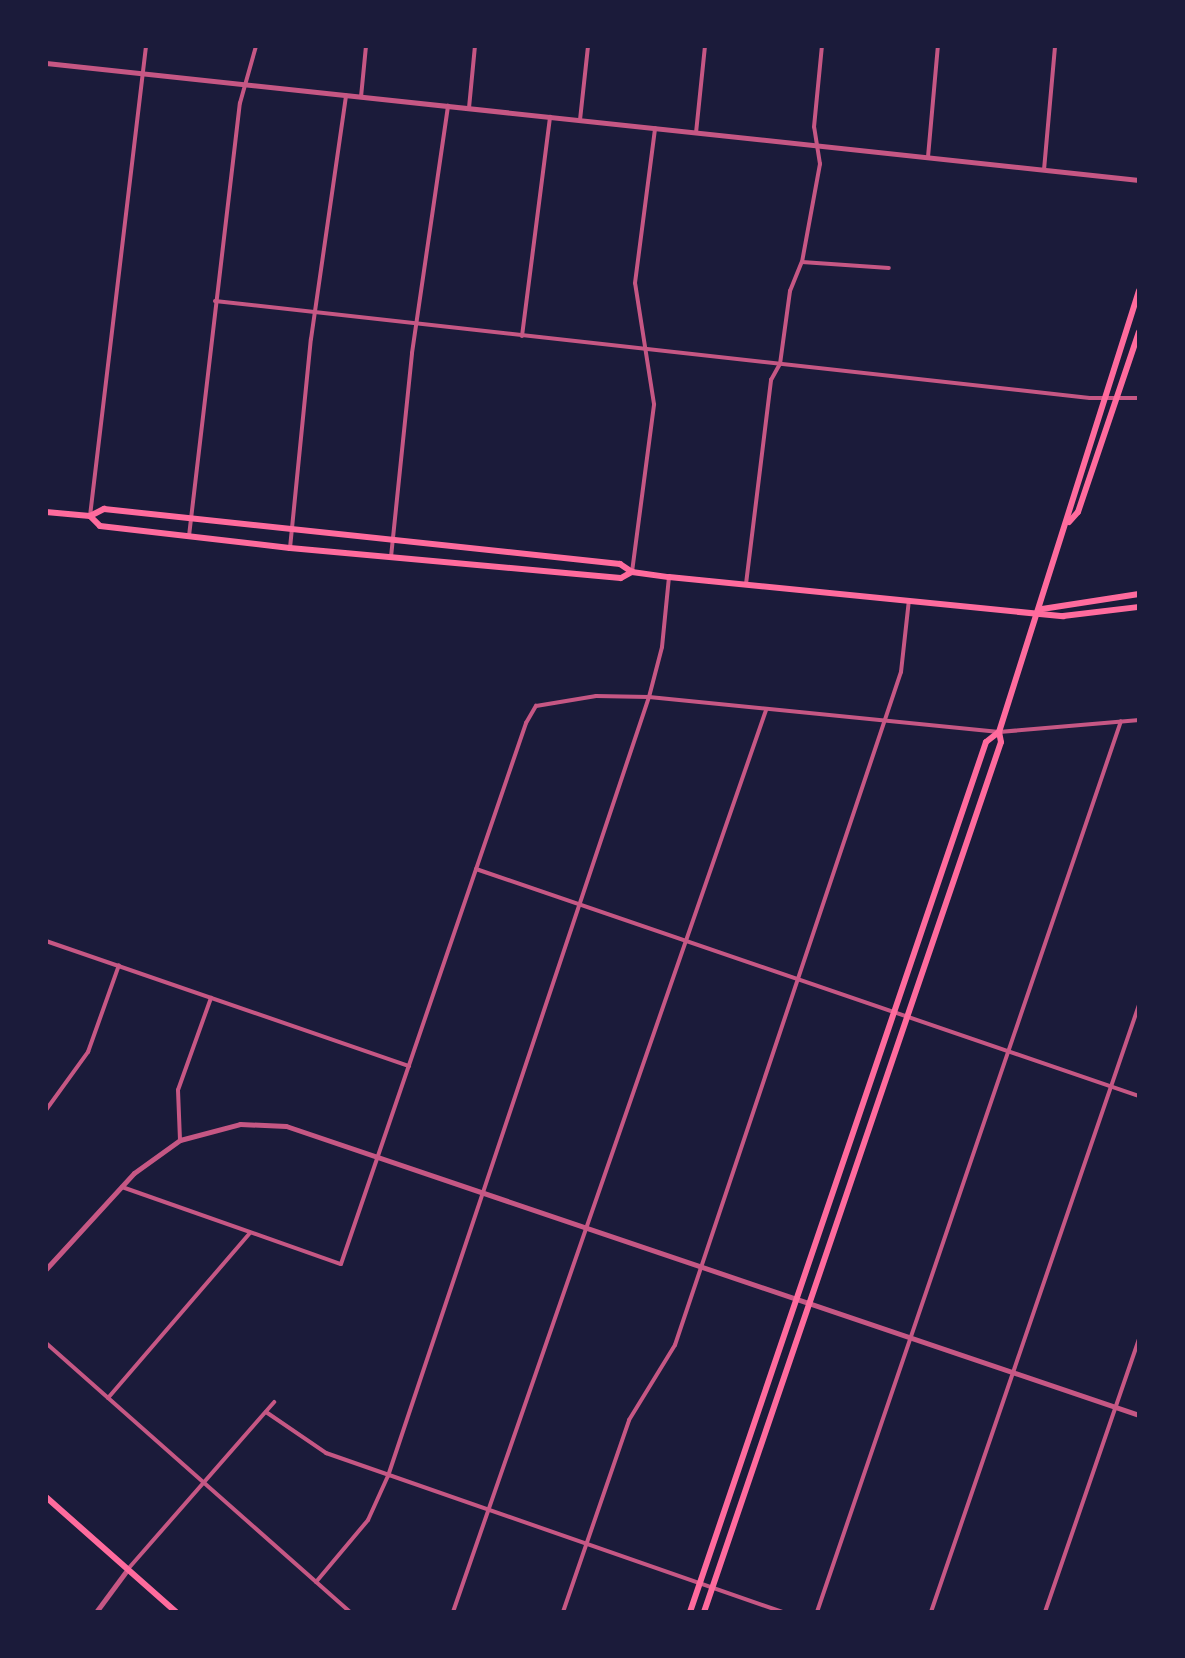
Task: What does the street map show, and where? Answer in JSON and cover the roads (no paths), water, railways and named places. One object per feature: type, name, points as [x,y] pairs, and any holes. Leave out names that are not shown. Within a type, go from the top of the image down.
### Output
[{"type":"main road","points":[[1069,522],[1067,511],[1139,291]]},
{"type":"main road","points":[[704,1612],[1001,742],[999,732],[1038,610],[1069,522],[1078,512],[1139,332]]},
{"type":"main road","points":[[46,512],[90,516],[104,509],[620,564],[632,572],[669,577],[1038,610],[1063,616],[1139,607]]},
{"type":"main road","points":[[90,516],[100,526],[290,548],[621,578],[632,572]]},
{"type":"main road","points":[[1038,610],[1139,594]]},
{"type":"main road","points":[[690,1612],[897,1012],[986,742],[999,732]]},
{"type":"main road","points":[[46,1497],[176,1612]]},
{"type":"street","points":[[90,516],[146,46]]},
{"type":"street","points":[[189,536],[215,301],[246,84],[256,46]]},
{"type":"street","points":[[361,97],[366,46]]},
{"type":"street","points":[[469,108],[475,46]]},
{"type":"street","points":[[580,120],[588,46]]},
{"type":"street","points":[[696,133],[705,46]]},
{"type":"street","points":[[746,584],[771,380],[780,364],[790,291],[802,262],[820,164],[816,146],[822,46]]},
{"type":"street","points":[[928,157],[938,46]]},
{"type":"street","points":[[1044,170],[1055,46]]},
{"type":"street","points":[[46,63],[1139,180]]},
{"type":"street","points":[[290,548],[311,339],[318,314],[346,95]]},
{"type":"street","points":[[391,557],[412,353],[420,327],[448,106]]},
{"type":"street","points":[[522,336],[550,117]]},
{"type":"street","points":[[632,572],[654,404],[635,283],[655,128]]},
{"type":"street","points":[[802,262],[889,268]]},
{"type":"street","points":[[215,301],[420,327],[1104,398],[1139,398]]},
{"type":"street","points":[[316,1582],[368,1520],[388,1476],[649,697],[662,647],[669,577]]},
{"type":"street","points":[[563,1612],[629,1420],[675,1345],[699,1265],[901,672],[909,600]]},
{"type":"street","points":[[120,1186],[341,1264],[530,714],[551,701],[649,697],[999,732],[1139,720]]},
{"type":"street","points":[[453,1612],[766,710]]},
{"type":"street","points":[[817,1612],[1121,721]]},
{"type":"street","points":[[476,869],[1139,1096]]},
{"type":"street","points":[[46,941],[409,1066]]},
{"type":"street","points":[[46,1110],[88,1052],[119,965]]},
{"type":"street","points":[[180,1140],[178,1090],[211,998]]},
{"type":"street","points":[[931,1612],[1139,1005]]},
{"type":"street","points":[[46,1269],[120,1186],[180,1140],[240,1124],[286,1126],[379,1154],[1139,1415]]},
{"type":"street","points":[[108,1399],[250,1233]]},
{"type":"street","points":[[1045,1612],[1139,1339]]},
{"type":"street","points":[[46,1343],[350,1612]]},
{"type":"street","points":[[96,1612],[127,1570],[274,1402]]},
{"type":"street","points":[[266,1412],[316,1449],[783,1612]]}]
